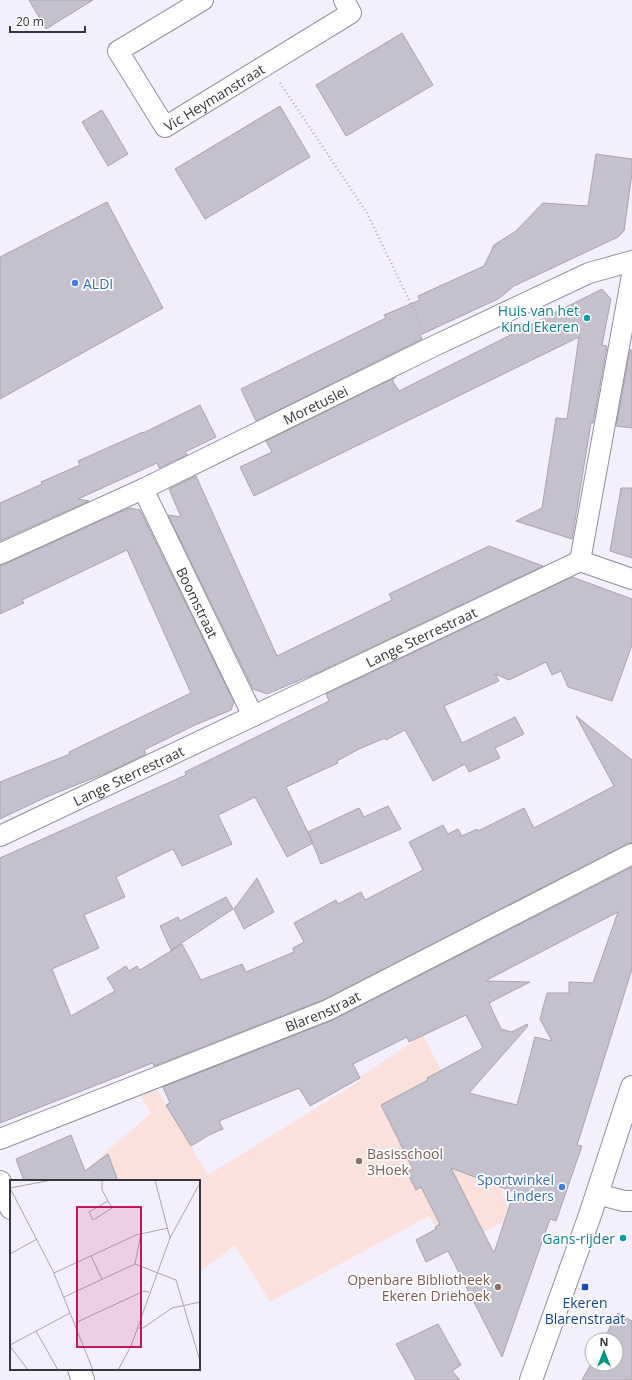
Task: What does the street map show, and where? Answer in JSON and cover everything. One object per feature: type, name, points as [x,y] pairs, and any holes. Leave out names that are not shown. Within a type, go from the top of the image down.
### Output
[{"type":"street","name":"Vic Heymanstraat","points":[[203,0],[118,51],[165,127],[351,13],[344,0]]},
{"type":"street","name":"Moretuslei","points":[[0,554],[143,489],[432,347],[589,273],[632,261]]},
{"type":"street","points":[[632,275],[580,561],[632,579]]},
{"type":"street","name":"Boomstraat","points":[[143,489],[253,716]]},
{"type":"street","name":"Lange Sterrestraat","points":[[0,836],[580,561]]},
{"type":"street","name":"Blarenstraat","points":[[0,1139],[328,1010],[632,854]]},
{"type":"street","points":[[531,1380],[597,1194],[632,1087]]},
{"type":"street","points":[[0,1182],[10,1206]]},
{"type":"street","points":[[597,1194],[624,1201],[632,1201]]},
{"type":"street","points":[[79,1370],[83,1380]]},
{"type":"path","points":[[267,64],[367,213],[432,347]]},
{"type":"shaded area","name":"Basisschool 3Hoek","points":[[423,1035],[501,1187],[508,1210],[531,1213],[550,1219],[544,1238],[501,1223],[448,1251],[429,1216],[270,1302],[235,1245],[200,1272],[200,1180],[74,1180],[151,1113],[139,1093],[155,1086],[208,1175],[361,1080],[360,1077]]},
{"type":"building","points":[[29,0],[93,0],[46,29]]},
{"type":"building","points":[[402,33],[433,85],[346,136],[316,85]]},
{"type":"building","points":[[280,106],[310,157],[205,219],[175,169]]},
{"type":"building","points":[[102,110],[128,154],[108,166],[82,122]]},
{"type":"building","points":[[596,154],[632,159],[632,173],[624,231],[618,237],[514,286],[498,299],[420,335],[422,339],[256,421],[241,389],[386,318],[384,315],[420,300],[418,296],[484,266],[494,245],[516,231],[543,203],[588,206]]},
{"type":"building","name":"ALDI","points":[[107,202],[163,308],[0,399],[0,257]]},
{"type":"building","points":[[602,289],[611,299],[602,345],[607,346],[593,423],[591,423],[572,539],[516,521],[542,508],[556,418],[567,419],[579,337],[254,496],[240,467],[272,452],[266,441],[396,377],[392,380],[399,391]]},
{"type":"building","points":[[630,350],[632,350],[632,428],[616,426]]},
{"type":"building","points":[[200,405],[216,437],[185,452],[187,455],[159,468],[157,463],[78,499],[89,501],[0,541],[0,503],[42,484],[41,482],[80,465],[78,461],[143,433]]},
{"type":"building","points":[[196,476],[277,656],[392,600],[389,594],[489,546],[543,566],[317,673],[267,694],[253,689],[168,515],[181,517],[169,489]]},
{"type":"building","points":[[621,488],[632,488],[632,558],[610,551]]},
{"type":"building","points":[[129,508],[140,510],[234,702],[231,710],[195,725],[144,750],[146,754],[113,770],[44,798],[0,819],[0,782],[70,754],[69,752],[191,693],[127,550],[22,600],[24,603],[0,614],[0,565]]},
{"type":"building","points":[[572,577],[632,599],[632,645],[612,701],[568,687],[561,671],[552,675],[546,662],[509,680],[495,674],[499,681],[444,706],[462,743],[515,717],[524,734],[495,748],[500,758],[469,772],[465,764],[433,781],[405,730],[386,740],[385,738],[359,749],[337,761],[338,763],[286,787],[313,843],[287,857],[255,797],[218,815],[232,844],[182,866],[173,849],[116,877],[125,897],[84,915],[99,948],[52,969],[71,1016],[115,991],[107,978],[126,966],[129,971],[137,966],[140,970],[182,944],[201,980],[242,964],[246,972],[294,952],[293,948],[304,942],[294,923],[336,900],[338,904],[361,892],[365,900],[423,870],[409,842],[443,825],[448,834],[458,829],[462,836],[477,829],[478,831],[524,808],[534,828],[614,786],[576,716],[632,760],[632,843],[627,844],[323,1000],[154,1066],[153,1063],[150,1064],[0,1123],[0,858],[186,775],[185,772],[329,701],[326,694]]},
{"type":"building","points":[[388,806],[401,829],[321,864],[308,832],[359,808],[364,817]]},
{"type":"building","points":[[632,867],[632,969],[577,1145],[582,1146],[556,1221],[550,1219],[502,1357],[448,1251],[426,1262],[416,1240],[436,1229],[435,1227],[440,1224],[421,1187],[416,1190],[407,1172],[413,1169],[381,1105],[483,1048],[466,1015],[409,1042],[407,1037],[353,1064],[360,1078],[310,1106],[299,1088],[219,1121],[223,1129],[209,1135],[191,1146],[166,1105],[170,1103],[163,1087],[333,1020]],"holes":[[[618,912],[593,983],[569,982],[569,993],[547,993],[540,1019],[552,1041],[535,1037],[517,1105],[469,1093],[528,1026],[527,1024],[512,1032],[501,1029],[489,1003],[530,982],[485,981]],[[451,1168],[514,1192],[494,1253]]]},
{"type":"building","points":[[257,878],[274,912],[244,929],[234,909]]},
{"type":"building","points":[[226,897],[233,909],[171,950],[160,926],[178,917],[180,921]]},
{"type":"building","points":[[71,1135],[85,1171],[108,1154],[118,1180],[24,1180],[16,1159]]},
{"type":"building","points":[[618,1313],[632,1321],[632,1380],[582,1380],[586,1372],[624,1372],[624,1332],[607,1332]]},
{"type":"building","points":[[438,1324],[461,1365],[452,1371],[460,1380],[416,1380],[396,1344]]},
{"type":"place","name":"ALDI","points":[[75,283]]},
{"type":"place","name":"Huis van het Kind Ekeren","points":[[587,318]]},
{"type":"place","name":"Basisschool 3Hoek","points":[[359,1161]]},
{"type":"place","name":"Sportwinkel Linders","points":[[562,1187]]},
{"type":"place","name":"Gans-rijder","points":[[623,1238]]},
{"type":"place","name":"Openbare Bibliotheek Ekeren Driehoek","points":[[498,1287]]},
{"type":"place","name":"Ekeren Blarenstraat","points":[[585,1287]]}]
